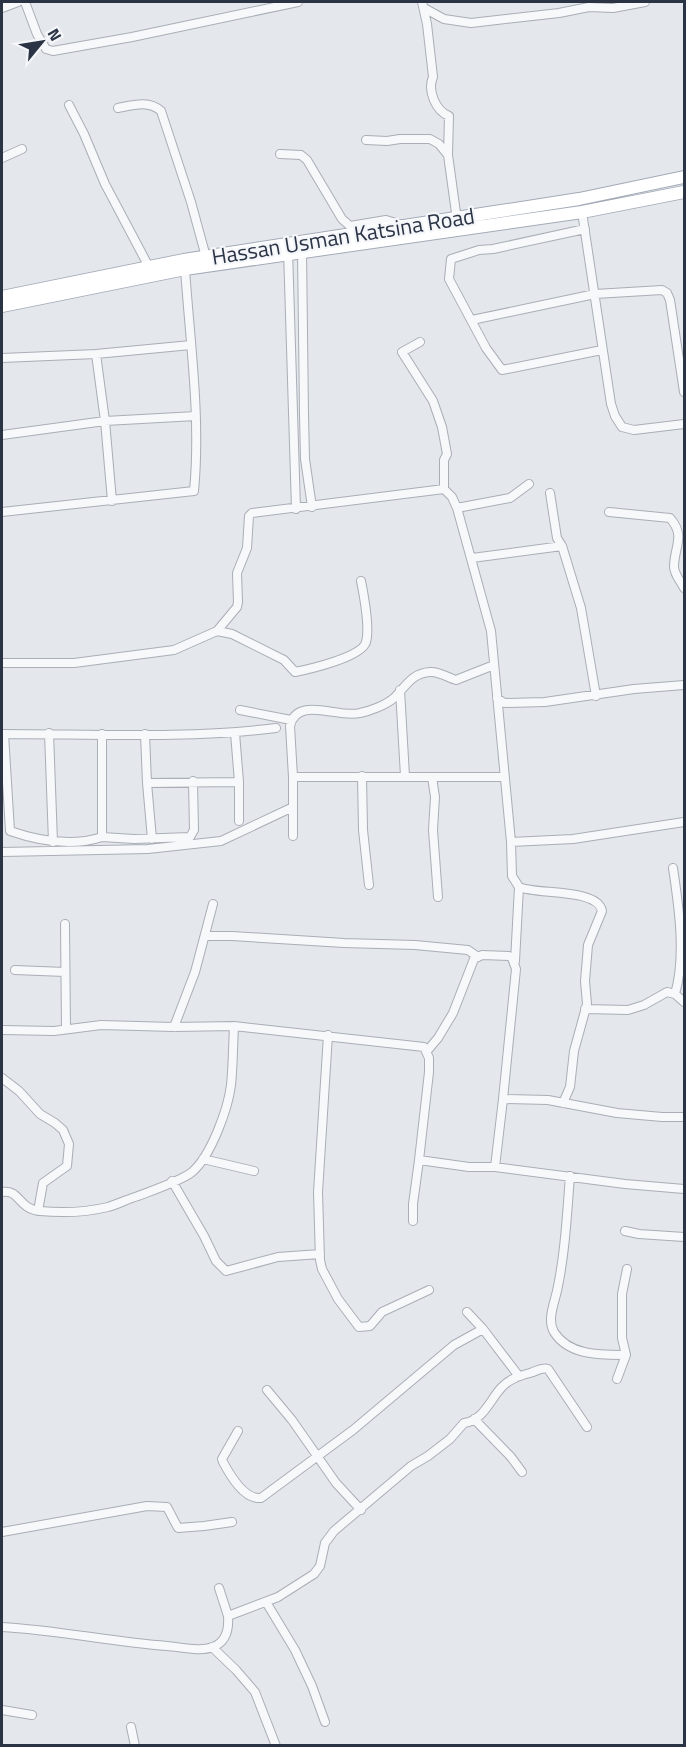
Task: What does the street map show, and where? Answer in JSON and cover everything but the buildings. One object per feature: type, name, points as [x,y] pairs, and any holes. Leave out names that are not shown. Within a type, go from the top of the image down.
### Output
[{"type":"main road","name":"Hassan Usman Katsina Road","points":[[2,306],[288,250],[457,224],[684,177]]},
{"type":"main road","name":"Hassan Usman Katsina Road","points":[[302,248],[407,226],[457,224],[582,212],[684,192]]},
{"type":"main road","name":"Hassan Usman Katsina Road","points":[[2,297],[206,257],[288,250]]},
{"type":"street","points":[[2,8],[18,2]]},
{"type":"street","points":[[25,2],[37,34],[46,49],[53,51],[123,39],[298,2]]},
{"type":"street","points":[[423,5],[444,19],[471,23],[559,13],[589,7],[613,8],[645,2]]},
{"type":"street","points":[[423,5],[431,55],[432,97],[442,113],[449,116],[448,155],[457,224]]},
{"type":"street","points":[[118,108],[134,104],[149,104],[161,111],[191,202],[206,257]]},
{"type":"street","points":[[69,105],[105,184],[149,267]]},
{"type":"street","points":[[366,140],[430,139],[439,144],[448,155]]},
{"type":"street","points":[[2,158],[22,149]]},
{"type":"street","points":[[280,154],[301,155],[307,160],[342,219],[350,226],[386,220],[407,226]]},
{"type":"street","points":[[582,212],[596,294],[610,404],[615,416],[622,427],[634,430],[684,424]]},
{"type":"street","points":[[585,229],[479,250],[452,259],[449,279],[486,348],[502,369],[602,350]]},
{"type":"street","points":[[302,248],[305,459],[312,507]]},
{"type":"street","points":[[288,250],[296,509]]},
{"type":"street","points":[[2,512],[195,491],[196,416],[185,269]]},
{"type":"street","points":[[472,320],[596,294],[662,290],[667,293],[670,300],[684,392]]},
{"type":"street","points":[[420,342],[402,352],[434,401],[447,454],[444,460],[444,489],[452,497],[457,508],[491,632],[511,842],[512,876],[519,887],[526,891],[563,892],[597,901],[602,911],[588,945],[585,981],[587,1004],[574,1051],[570,1087],[563,1103]]},
{"type":"street","points":[[2,358],[96,354],[190,345]]},
{"type":"street","points":[[96,354],[112,501]]},
{"type":"street","points":[[2,435],[105,421],[196,416]]},
{"type":"street","points":[[457,508],[510,498],[529,484]]},
{"type":"street","points":[[2,663],[75,663],[180,648],[217,631],[238,602],[237,573],[247,548],[249,516],[256,512],[296,509],[444,489]]},
{"type":"street","points":[[550,493],[557,538],[562,546],[581,608],[596,696]]},
{"type":"street","points":[[609,512],[653,515],[670,518],[675,523],[679,534],[674,568],[684,588]]},
{"type":"street","points":[[472,558],[562,546]]},
{"type":"street","points":[[217,631],[232,634],[284,660],[295,672],[319,668],[361,650],[366,642],[366,612],[361,581]]},
{"type":"street","points":[[293,836],[290,726],[291,720],[297,713],[313,710],[358,714],[392,699],[415,675],[432,671],[456,680],[494,665]]},
{"type":"street","points":[[497,698],[504,703],[545,702],[634,689],[684,685]]},
{"type":"street","points":[[400,690],[405,776]]},
{"type":"street","points":[[240,710],[291,720]]},
{"type":"street","points":[[193,781],[193,834],[190,837],[152,839],[102,837],[53,842],[12,832],[9,829],[3,734],[235,733],[276,728]]},
{"type":"street","points":[[49,733],[53,842]]},
{"type":"street","points":[[235,733],[239,821]]},
{"type":"street","points":[[102,734],[102,837]]},
{"type":"street","points":[[145,734],[152,839]]},
{"type":"street","points":[[362,776],[363,830],[369,885]]},
{"type":"street","points":[[293,777],[504,777]]},
{"type":"street","points":[[432,777],[435,797],[433,830],[438,897]]},
{"type":"street","points":[[147,783],[239,782]]},
{"type":"street","points":[[2,852],[148,849],[220,841],[292,807]]},
{"type":"street","points":[[511,842],[573,839],[684,822]]},
{"type":"street","points":[[673,868],[682,921],[684,955],[681,982],[675,994]]},
{"type":"street","points":[[495,1167],[516,969],[519,887]]},
{"type":"street","points":[[174,1027],[195,972],[213,904]]},
{"type":"street","points":[[65,924],[66,1029]]},
{"type":"street","points":[[205,936],[414,945],[468,950],[478,957]]},
{"type":"street","points":[[427,1051],[453,1013],[472,963],[482,956],[509,956],[515,961]]},
{"type":"street","points":[[15,970],[65,972]]},
{"type":"street","points":[[585,1009],[628,1010],[644,1005],[667,992],[675,994],[684,1002]]},
{"type":"street","points":[[2,1030],[54,1031],[101,1025],[234,1026],[424,1047],[427,1051],[429,1072],[413,1204],[413,1221]]},
{"type":"street","points":[[2,1192],[8,1191],[15,1194],[26,1208],[38,1211],[108,1207],[192,1172],[203,1160],[221,1120],[231,1087],[234,1026]]},
{"type":"street","points":[[328,1035],[318,1192],[322,1269],[359,1327],[370,1326],[382,1312],[429,1290]]},
{"type":"street","points":[[2,1078],[19,1091],[40,1114],[60,1127],[67,1137],[69,1153],[67,1166],[43,1183],[38,1211]]},
{"type":"street","points":[[503,1099],[548,1100],[617,1113],[684,1117]]},
{"type":"street","points":[[203,1160],[254,1171]]},
{"type":"street","points":[[419,1160],[684,1189]]},
{"type":"street","points":[[570,1176],[562,1253],[550,1325],[562,1341],[582,1352],[626,1355]]},
{"type":"street","points":[[172,1181],[216,1261],[226,1271],[278,1257],[320,1254]]},
{"type":"street","points":[[625,1231],[684,1237]]},
{"type":"street","points":[[618,1379],[626,1355],[622,1338],[622,1294],[627,1269]]},
{"type":"street","points":[[467,1312],[483,1329],[518,1376]]},
{"type":"street","points":[[238,1431],[222,1459],[223,1462],[239,1486],[255,1499],[266,1496],[353,1430],[454,1345],[483,1329]]},
{"type":"street","points":[[228,1616],[278,1597],[314,1574],[320,1566],[326,1543],[330,1537],[411,1466],[450,1439],[464,1423],[470,1422],[487,1409],[500,1388],[518,1376],[543,1367],[548,1369],[587,1427]]},
{"type":"street","points":[[267,1390],[292,1420],[336,1483],[361,1510]]},
{"type":"street","points":[[474,1419],[511,1457],[522,1472]]},
{"type":"street","points":[[2,1532],[147,1506],[167,1507],[176,1526],[182,1528],[232,1521]]},
{"type":"street","points":[[2,1627],[158,1646],[212,1647],[221,1642],[226,1635],[228,1616],[219,1588]]},
{"type":"street","points":[[266,1602],[295,1650],[326,1722]]},
{"type":"street","points":[[212,1647],[255,1692],[276,1746]]},
{"type":"street","points":[[2,1710],[33,1715]]},
{"type":"street","points":[[131,1727],[135,1746]]}]
